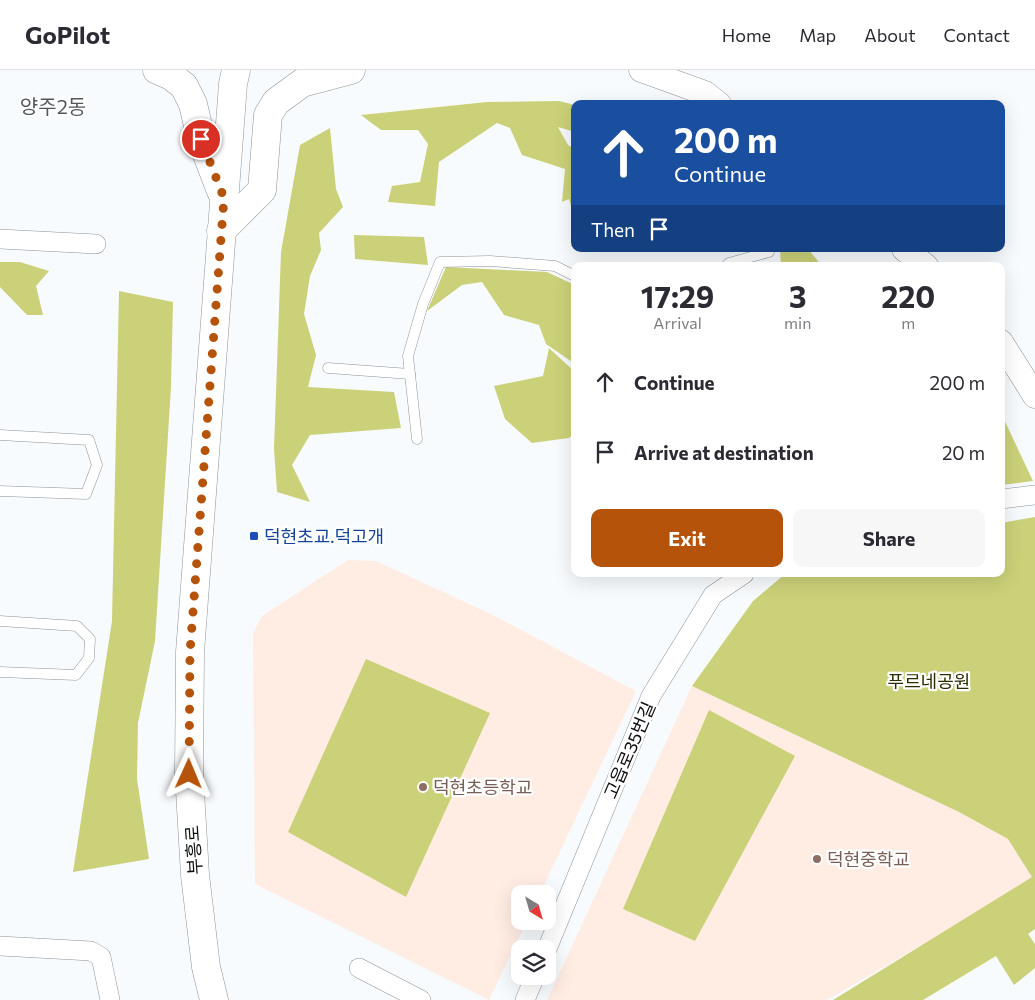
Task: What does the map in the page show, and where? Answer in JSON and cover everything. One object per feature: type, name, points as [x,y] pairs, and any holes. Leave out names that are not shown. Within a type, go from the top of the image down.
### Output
[{"type":"main road","points":[[157,70],[171,76],[184,86],[192,104],[201,139],[224,198]]},
{"type":"main road","name":"부흥로","points":[[214,1000],[206,967],[195,875],[189,774],[190,652],[221,231],[233,84],[236,70]]},
{"type":"main road","points":[[221,231],[262,190],[268,115],[276,102],[302,83],[351,70]]},
{"type":"street","points":[[641,70],[705,93],[714,100]]},
{"type":"street","points":[[0,239],[96,244]]},
{"type":"street","points":[[908,252],[921,262]]},
{"type":"street","points":[[1005,348],[1035,396]]},
{"type":"street","points":[[1005,498],[1035,494]]},
{"type":"street","name":"고읍로35번길","points":[[550,940],[651,696],[713,595],[740,577]]},
{"type":"street","points":[[0,946],[91,951],[101,957],[110,1000]]},
{"type":"street","points":[[358,968],[421,1000]]},
{"type":"street","points":[[525,1000],[531,985]]},
{"type":"lane","points":[[733,262],[769,252]]},
{"type":"lane","points":[[417,439],[408,356],[423,304],[440,262],[490,261],[555,266],[571,274]]},
{"type":"lane","points":[[328,368],[410,374]]},
{"type":"lane","points":[[0,435],[89,440],[97,465],[86,494],[0,491]]},
{"type":"lane","points":[[0,621],[77,626],[90,639],[89,658],[76,675],[0,672]]},
{"type":"shaded area","name":"덕현초등학교","points":[[348,560],[376,561],[493,615],[636,691],[544,885],[511,885],[511,930],[523,930],[518,940],[511,940],[511,954],[489,1000],[255,884],[253,633],[262,616]]},
{"type":"shaded area","name":"덕현중학교","points":[[692,686],[959,812],[1008,839],[1034,880],[827,1000],[547,1000],[554,985],[556,985],[556,981]]},
{"type":"green space","points":[[559,101],[571,104],[571,131],[558,127],[568,145],[571,147],[571,206],[569,199],[562,202],[565,169],[522,155],[510,128],[497,123],[439,162],[435,206],[388,202],[392,186],[420,182],[428,144],[418,130],[381,130],[361,115],[487,102]]},
{"type":"green space","points":[[330,128],[336,189],[343,207],[319,233],[321,250],[310,276],[304,314],[316,355],[308,387],[394,392],[401,428],[310,435],[292,465],[310,502],[277,492],[274,449],[281,252],[300,145]]},
{"type":"green space","points":[[354,235],[424,237],[428,265],[355,259]]},
{"type":"green space","points":[[780,252],[810,252],[819,262],[781,262]]},
{"type":"green space","points":[[0,262],[20,262],[49,271],[36,286],[43,315],[27,315],[0,287]]},
{"type":"green space","points":[[446,267],[547,272],[571,283],[571,361],[546,344],[539,325],[504,315],[482,282],[462,285],[427,311]]},
{"type":"green space","points":[[119,291],[173,302],[171,387],[155,641],[138,723],[137,779],[149,859],[73,872],[112,621]]},
{"type":"green space","points":[[549,348],[571,368],[571,436],[569,438],[532,443],[505,419],[494,386],[543,376]]},
{"type":"green space","points":[[1005,422],[1033,481],[1005,484]]},
{"type":"green space","name":"푸르네공원","points":[[1035,517],[1035,929],[1028,934],[1035,944],[1035,968],[1014,985],[996,956],[923,1000],[833,1000],[1032,877],[1008,839],[959,812],[692,686],[753,601],[781,577],[1005,577],[1005,522]]},
{"type":"green space","points":[[366,659],[490,713],[406,897],[288,832]]},
{"type":"green space","points":[[709,710],[795,756],[695,941],[623,909]]},
{"type":"place","name":"덕현초교.덕고개","points":[[254,536]]},
{"type":"place","name":"덕현초등학교","points":[[423,787]]},
{"type":"place","name":"덕현중학교","points":[[817,859]]},
{"type":"district","name":"양주2동","points":[[53,106]]},
{"type":"route","points":[[189,774],[190,652],[224,198],[201,139]]}]
